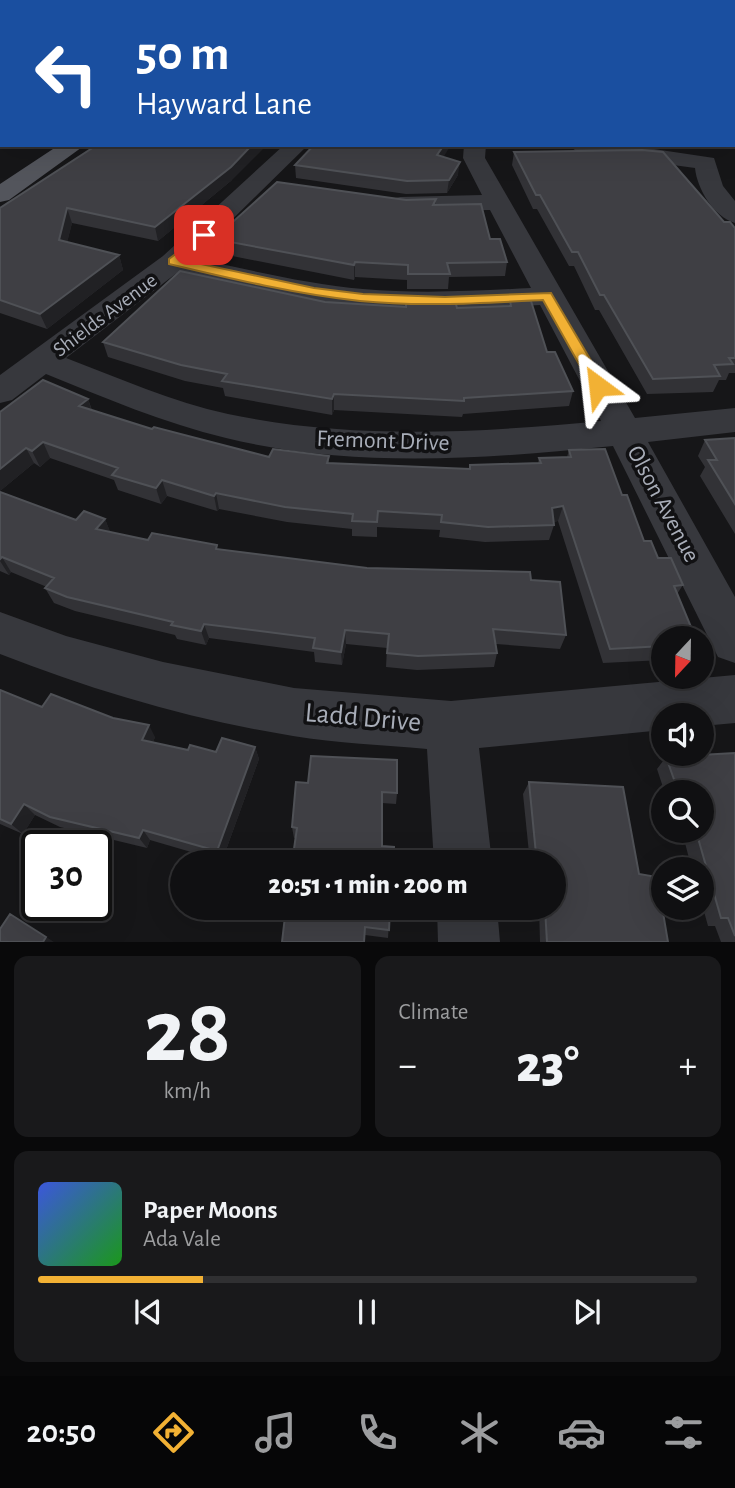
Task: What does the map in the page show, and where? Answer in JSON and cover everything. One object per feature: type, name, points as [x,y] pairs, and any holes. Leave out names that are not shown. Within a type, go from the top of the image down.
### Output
[{"type":"main road","points":[[0,172],[40,147]]},
{"type":"main road","points":[[0,195],[71,147]]},
{"type":"street","name":"Shields Avenue","points":[[0,392],[273,185],[296,147]]},
{"type":"street","name":"Olson Avenue","points":[[475,147],[474,158],[497,202],[624,431],[735,642]]},
{"type":"street","points":[[592,147],[706,163]]},
{"type":"street","points":[[723,147],[706,163],[706,177],[715,194],[735,215]]},
{"type":"street","points":[[376,201],[435,205],[497,202]]},
{"type":"street","points":[[173,262],[314,292],[363,298],[445,301],[547,296]]},
{"type":"street","name":"Fremont Drive","points":[[43,362],[164,408],[228,426],[293,438],[355,444],[428,445],[735,420]]},
{"type":"street","name":"Ladd Drive","points":[[0,633],[66,658],[176,688],[294,712],[451,726],[735,699]]},
{"type":"street","points":[[451,726],[462,850]]},
{"type":"street","points":[[468,920],[470,942]]},
{"type":"building","points":[[94,147],[250,147],[231,167],[155,227],[67,208],[59,240],[119,255],[40,314],[0,300],[0,208]]},
{"type":"building","points":[[312,147],[443,147],[437,155],[460,162],[449,180],[407,181],[295,165]]},
{"type":"building","points":[[514,152],[663,152],[724,222],[730,222],[735,228],[735,358],[729,358],[733,364],[714,365],[720,376],[653,379],[604,295],[600,295],[578,252],[572,252],[540,195],[536,195]]},
{"type":"building","points":[[277,182],[406,200],[436,199],[433,205],[481,204],[490,239],[500,239],[507,262],[447,263],[450,274],[408,274],[408,265],[355,262],[354,265],[214,239]]},
{"type":"building","points":[[180,271],[325,302],[406,307],[406,297],[454,297],[457,308],[511,306],[510,301],[531,301],[547,352],[555,352],[573,391],[464,398],[464,401],[334,394],[332,399],[222,381],[227,374],[181,365],[103,342]]},
{"type":"building","points":[[43,380],[88,399],[79,406],[152,429],[154,427],[269,457],[273,449],[329,456],[327,463],[470,469],[470,465],[541,463],[539,458],[571,457],[569,450],[605,449],[622,495],[627,495],[644,541],[651,541],[658,558],[671,558],[683,585],[674,586],[691,626],[651,626],[651,647],[610,649],[563,506],[552,508],[554,525],[488,527],[441,522],[442,515],[378,511],[377,522],[352,521],[353,514],[285,507],[216,493],[214,496],[162,480],[156,488],[112,475],[118,468],[43,442],[32,451],[26,448],[0,469],[0,412]]},
{"type":"building","points":[[735,438],[735,504],[708,460],[717,460],[705,440]]},
{"type":"building","points":[[0,492],[76,520],[84,511],[105,519],[96,529],[148,540],[152,533],[217,545],[216,549],[367,568],[530,572],[531,580],[560,582],[566,635],[493,629],[497,653],[418,656],[387,653],[389,634],[345,630],[341,652],[313,648],[315,638],[204,624],[201,631],[171,625],[173,622],[67,597],[45,588],[54,578],[2,557],[0,559]]},
{"type":"building","points":[[0,690],[42,707],[51,694],[113,718],[149,725],[142,740],[188,750],[190,745],[216,752],[222,738],[255,747],[217,850],[143,830],[139,838],[50,817],[24,804],[11,824],[0,819]]},
{"type":"building","points":[[735,753],[735,936],[728,918],[721,918],[714,894],[714,857],[703,857],[699,843],[714,843],[714,780],[674,780],[669,766],[714,766],[714,754]]},
{"type":"building","points":[[311,756],[397,760],[397,793],[382,792],[382,846],[394,847],[394,850],[294,850],[297,828],[292,827],[296,782],[308,783]]},
{"type":"building","points":[[529,782],[623,787],[639,874],[651,876],[651,920],[664,920],[668,942],[547,942],[546,920],[566,920],[566,850],[536,850]]},
{"type":"building","points":[[10,914],[46,937],[43,942],[0,942],[0,929]]},
{"type":"building","points":[[285,920],[389,920],[389,930],[365,927],[364,942],[282,942]]},
{"type":"route","points":[[204,235],[173,262],[314,292],[363,298],[445,301],[547,296],[598,386]]}]
